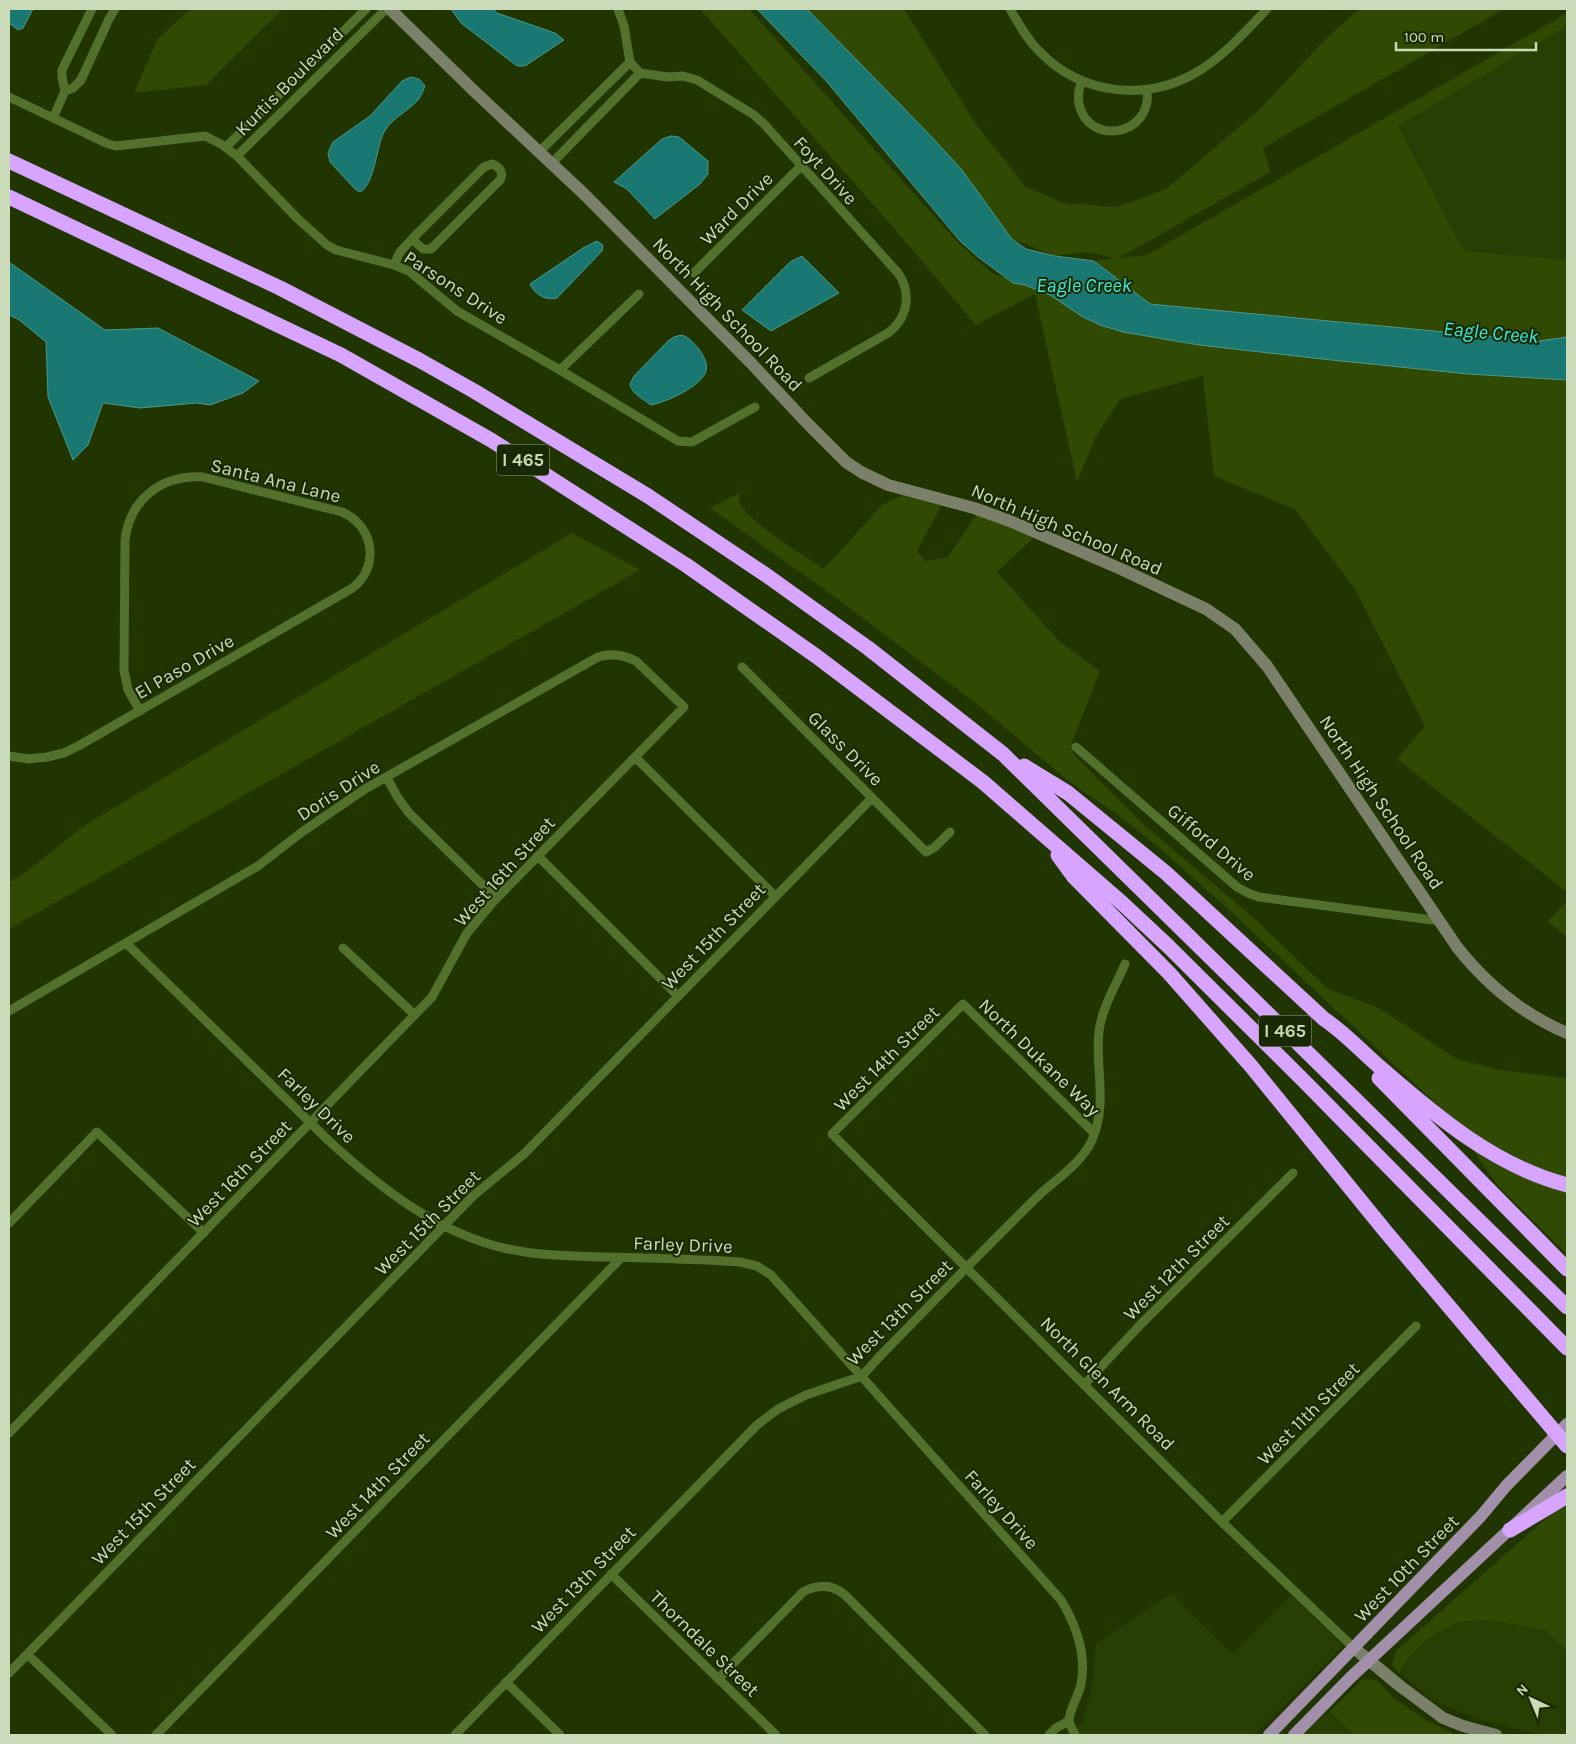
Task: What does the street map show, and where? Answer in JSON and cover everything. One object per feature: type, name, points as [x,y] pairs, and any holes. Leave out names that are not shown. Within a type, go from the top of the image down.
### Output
[{"type":"highway","name":"I 465","points":[[9,160],[264,281],[450,378],[640,491],[766,575],[868,648],[1003,754],[1567,1307]]},
{"type":"highway","name":"I 465","points":[[9,197],[341,355],[491,440],[632,529],[752,610],[816,656],[983,782],[1168,946],[1302,1078],[1567,1348]]},
{"type":"highway","points":[[1003,754],[1068,792],[1159,866],[1324,1019],[1338,1028],[1418,1099],[1474,1142],[1516,1166],[1567,1185]]},
{"type":"highway","points":[[1039,830],[1074,877],[1169,973],[1245,1059],[1392,1239],[1564,1434]]},
{"type":"highway","points":[[1324,1019],[1334,1033],[1567,1269]]},
{"type":"highway","points":[[1510,1530],[1567,1496]]},
{"type":"main road","name":"West 10th Street","points":[[1294,1735],[1506,1486],[1564,1434]]},
{"type":"main road","name":"West 10th Street","points":[[1268,1735],[1510,1530],[1567,1476]]},
{"type":"street","points":[[53,118],[65,91],[62,70],[92,9]]},
{"type":"street","points":[[65,91],[73,88],[81,80],[113,9]]},
{"type":"street","points":[[226,147],[366,9]]},
{"type":"street","name":"Kurtis Boulevard","points":[[237,156],[386,9]]},
{"type":"street","name":"North High School Road","points":[[390,9],[584,194],[743,355],[840,457],[853,467],[888,486],[974,508],[1010,521],[1121,569],[1206,609],[1235,629],[1267,666],[1470,963],[1495,989],[1532,1016],[1567,1033]]},
{"type":"street","points":[[551,164],[640,73],[630,62],[624,26],[618,9]]},
{"type":"street","points":[[1010,9],[1024,32],[1040,52],[1063,71],[1082,82],[1121,91],[1147,90],[1173,84],[1200,70],[1221,55],[1267,9]]},
{"type":"street","points":[[326,49],[335,59]]},
{"type":"street","points":[[539,152],[630,62]]},
{"type":"street","name":"Foyt Drive","points":[[640,73],[668,77],[683,76],[697,80],[759,119],[898,274],[904,285],[906,298],[903,316],[899,324],[892,330],[809,378]]},
{"type":"street","points":[[1082,82],[1078,94],[1080,107],[1084,115],[1093,125],[1109,131],[1126,129],[1140,118],[1148,103],[1147,90]]},
{"type":"street","name":"Parsons Drive","points":[[9,98],[116,146],[205,136],[226,147],[237,156],[297,218],[327,245],[342,252],[394,265],[414,275],[457,312],[560,370],[675,439],[684,442],[694,441],[755,407]]},
{"type":"street","points":[[274,100],[284,109]]},
{"type":"street","points":[[394,265],[400,252],[412,239],[484,167],[494,164],[500,169],[502,176],[500,180],[431,249],[423,249],[412,239]]},
{"type":"street","name":"Ward Drive","points":[[694,273],[801,166]]},
{"type":"street","points":[[560,370],[639,294]]},
{"type":"street","name":"Santa Ana Lane","points":[[140,711],[128,690],[124,670],[125,540],[128,523],[136,507],[155,488],[184,477],[203,478],[342,512],[358,522],[368,537],[371,554],[370,563],[365,575]]},
{"type":"street","name":"El Paso Drive","points":[[9,756],[34,758],[64,753],[351,589],[365,575]]},
{"type":"street","name":"Doris Drive","points":[[9,1011],[258,866],[330,812],[365,789],[590,661],[602,656],[628,657],[636,661],[684,707]]},
{"type":"street","name":"Glass Drive","points":[[742,667],[926,852],[935,847],[950,832]]},
{"type":"street","name":"West 16th Street","points":[[9,1433],[432,997],[467,933],[496,898],[684,707]]},
{"type":"street","name":"Gifford Drive","points":[[1076,747],[1235,885],[1248,893],[1259,897],[1440,921]]},
{"type":"street","points":[[635,757],[775,896]]},
{"type":"street","points":[[386,778],[398,798],[416,820],[496,898]]},
{"type":"street","name":"West 15th Street","points":[[9,1673],[473,1196],[524,1154],[872,798]]},
{"type":"street","points":[[538,856],[678,996]]},
{"type":"street","name":"Farley Drive","points":[[126,943],[311,1123],[369,1176],[444,1226],[476,1239],[509,1249],[560,1256],[740,1262],[756,1266],[775,1278],[1055,1593],[1068,1612],[1080,1642],[1083,1668],[1081,1686],[1069,1722]]},
{"type":"street","points":[[343,948],[415,1015]]},
{"type":"street","name":"West 13th Street","points":[[455,1735],[747,1434],[764,1419],[786,1404],[806,1395],[862,1376],[1037,1198],[1078,1160],[1087,1148],[1094,1133],[1101,1103],[1098,1050],[1101,1020],[1125,964]]},
{"type":"street","name":"North Dukane Way","points":[[963,1004],[1094,1133]]},
{"type":"street","name":"West 14th Street","points":[[832,1134],[963,1004]]},
{"type":"street","points":[[9,1223],[97,1132],[204,1232]]},
{"type":"street","name":"North Glen Arm Road","points":[[832,1134],[1222,1522],[1362,1654]]},
{"type":"street","name":"West 12th Street","points":[[1084,1385],[1141,1324],[1293,1173]]},
{"type":"street","name":"West 14th Street","points":[[156,1735],[621,1258]]},
{"type":"street","name":"West 11th Street","points":[[1222,1522],[1416,1326]]},
{"type":"street","name":"Thorndale Street","points":[[611,1574],[776,1735]]},
{"type":"street","points":[[718,1679],[806,1590],[821,1586],[831,1587],[842,1592],[984,1735]]},
{"type":"street","points":[[27,1654],[112,1735]]},
{"type":"street","points":[[1362,1654],[1400,1686],[1443,1718],[1463,1726],[1496,1735]]},
{"type":"street","points":[[506,1682],[560,1735]]},
{"type":"street","points":[[1049,1735],[1056,1728],[1069,1722],[1075,1735]]},
{"type":"shaded area","points":[[190,9],[283,9],[206,85],[134,93],[157,40]]},
{"type":"shaded area","points":[[700,9],[749,9],[959,244],[992,273],[1037,290],[1036,292],[1039,291],[1050,295],[1096,323],[1123,332],[1199,345],[1567,378],[1567,892],[1397,759],[1425,726],[1355,589],[1295,509],[1214,476],[1203,376],[1120,399],[1095,438],[1077,482],[1035,294],[976,325],[887,220]]},
{"type":"shaded area","points":[[808,9],[904,9],[975,123],[1026,187],[1063,203],[1117,207],[1166,189],[1258,111],[1326,39],[1359,9],[1504,9],[1263,148],[1270,172],[1119,258],[1147,255],[1567,13],[1567,26],[1398,126],[1464,251],[1567,260],[1567,337],[1539,341],[1253,318],[1149,304],[1094,261],[1115,258],[1086,252],[1055,256],[1011,238],[962,170]]},
{"type":"shaded area","points":[[1567,26],[1567,260],[1464,251],[1398,126]]},
{"type":"shaded area","points":[[739,493],[739,500],[746,512],[779,539],[824,569],[882,505],[902,495],[941,506],[917,551],[925,561],[947,558],[977,514],[1034,537],[997,572],[1059,641],[1100,671],[1072,742],[1073,754],[1143,824],[1255,919],[1328,989],[1377,1007],[1457,1059],[1499,1070],[1567,1078],[1567,1254],[1499,1187],[1447,1114],[1227,908],[1156,845],[1114,812],[1067,780],[978,705],[828,592],[710,508]]},
{"type":"shaded area","points":[[572,533],[640,570],[9,929],[9,882],[29,870],[82,827]]},
{"type":"shaded area","points":[[1567,901],[1567,937],[1548,921]]},
{"type":"shaded area","points":[[1567,1500],[1567,1651],[1545,1630],[1489,1620],[1459,1622],[1430,1637],[1408,1657],[1399,1673],[1392,1665],[1396,1651]]},
{"type":"shaded area","points":[[1172,1593],[1232,1654],[1291,1595],[1343,1646],[1254,1735],[1069,1735],[1082,1722],[1091,1694],[1096,1643]]},
{"type":"shaded area","points":[[1489,1620],[1545,1630],[1567,1651],[1567,1735],[1543,1735],[1477,1719],[1432,1700],[1399,1673],[1408,1657],[1430,1637],[1459,1622]]},
{"type":"shaded area","points":[[1363,1679],[1376,1680],[1396,1700],[1454,1735],[1354,1735],[1330,1711]]},
{"type":"shaded area","points":[[1330,1711],[1354,1735],[1300,1735],[1307,1729]]},
{"type":"water","points":[[9,9],[33,9],[23,28],[18,30],[9,23]]},
{"type":"water","points":[[451,9],[493,9],[497,13],[555,33],[564,40],[525,66],[517,66],[461,23]]},
{"type":"water","name":"Eagle Creek","points":[[757,9],[807,9],[962,170],[1011,238],[1026,249],[1055,256],[1094,261],[1150,304],[1539,341],[1567,337],[1567,380],[1468,374],[1199,345],[1123,332],[1100,325],[1083,317],[1050,295],[1025,285],[1013,283],[960,241],[827,82]]},
{"type":"water","points":[[411,77],[419,79],[425,86],[423,92],[414,104],[387,127],[381,139],[369,181],[360,192],[330,162],[328,153],[333,142],[370,116],[402,81]]},
{"type":"water","points":[[671,136],[679,137],[708,161],[708,174],[700,184],[655,219],[627,189],[614,182],[662,139]]},
{"type":"water","points":[[597,241],[603,245],[602,251],[557,298],[545,298],[532,288],[530,284],[583,248]]},
{"type":"water","points":[[802,256],[839,293],[771,331],[742,310],[790,262]]},
{"type":"water","points":[[9,262],[105,330],[158,328],[259,381],[243,393],[210,405],[197,403],[140,408],[103,403],[88,445],[73,460],[48,397],[46,342],[18,319],[9,315]]},
{"type":"water","points":[[681,335],[689,339],[704,356],[706,371],[697,383],[682,393],[651,405],[635,393],[630,384],[634,376],[668,341]]}]
